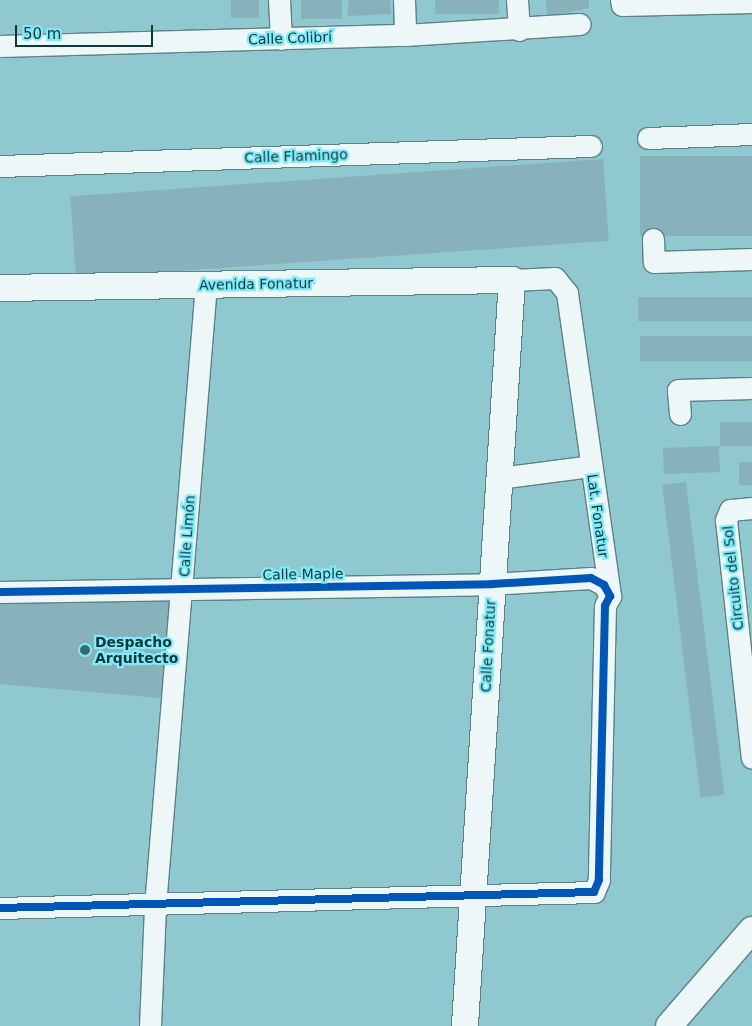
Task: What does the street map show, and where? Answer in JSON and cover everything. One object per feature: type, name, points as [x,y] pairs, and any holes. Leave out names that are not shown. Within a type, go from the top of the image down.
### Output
[{"type":"main road","name":"Avenida Fonatur","points":[[0,288],[512,280]]},
{"type":"main road","name":"Calle Fonatur","points":[[465,1026],[498,478],[512,280]]},
{"type":"main road","points":[[669,1026],[752,930]]},
{"type":"street","points":[[279,0],[281,38]]},
{"type":"street","points":[[404,0],[405,35]]},
{"type":"street","points":[[517,0],[518,30]]},
{"type":"street","points":[[621,0],[622,5],[752,2]]},
{"type":"street","name":"Calle Colibrí","points":[[0,46],[405,35],[518,30],[580,24]]},
{"type":"street","points":[[648,138],[752,134]]},
{"type":"street","name":"Calle Flamingo","points":[[0,166],[591,146]]},
{"type":"street","points":[[653,239],[654,262],[752,259]]},
{"type":"street","name":"Lat. Fonatur","points":[[512,280],[555,278],[568,293],[607,590]]},
{"type":"street","name":"Calle Limón","points":[[150,1026],[155,906],[183,588],[206,285]]},
{"type":"street","points":[[680,414],[678,390],[752,388]]},
{"type":"street","points":[[498,478],[591,466]]},
{"type":"street","name":"Circuito del Sol","points":[[752,508],[730,510],[726,520],[752,758]]},
{"type":"street","name":"Calle Maple","points":[[0,592],[492,584],[591,578],[607,590]]},
{"type":"street","points":[[0,908],[155,906],[474,893],[589,894],[598,886],[605,606],[607,590]]},
{"type":"building","points":[[231,0],[259,0],[259,18],[231,18]]},
{"type":"building","points":[[301,0],[342,0],[342,19],[301,19]]},
{"type":"building","points":[[349,0],[390,0],[391,14],[347,16]]},
{"type":"building","points":[[435,0],[499,0],[499,14],[435,14]]},
{"type":"building","points":[[546,0],[589,0],[589,8],[547,17]]},
{"type":"building","points":[[640,156],[752,156],[752,236],[640,236]]},
{"type":"building","points":[[603,159],[609,241],[76,278],[70,196]]},
{"type":"building","points":[[638,297],[752,297],[752,321],[638,321]]},
{"type":"building","points":[[640,336],[752,336],[752,361],[640,361]]},
{"type":"building","points":[[720,422],[752,422],[752,446],[720,446]]},
{"type":"building","points":[[719,446],[720,472],[664,474],[663,448]]},
{"type":"building","points":[[739,462],[752,462],[752,485],[739,485]]},
{"type":"building","points":[[686,482],[724,795],[701,798],[662,485]]},
{"type":"building","name":"Despacho Arquitecto","points":[[1,581],[175,596],[166,699],[0,684]]},
{"type":"cycle path","points":[[0,592],[492,584],[591,578],[604,585],[610,596],[605,606],[599,880],[594,892],[0,908]]},
{"type":"place","name":"Despacho Arquitecto","points":[[85,650]]}]
